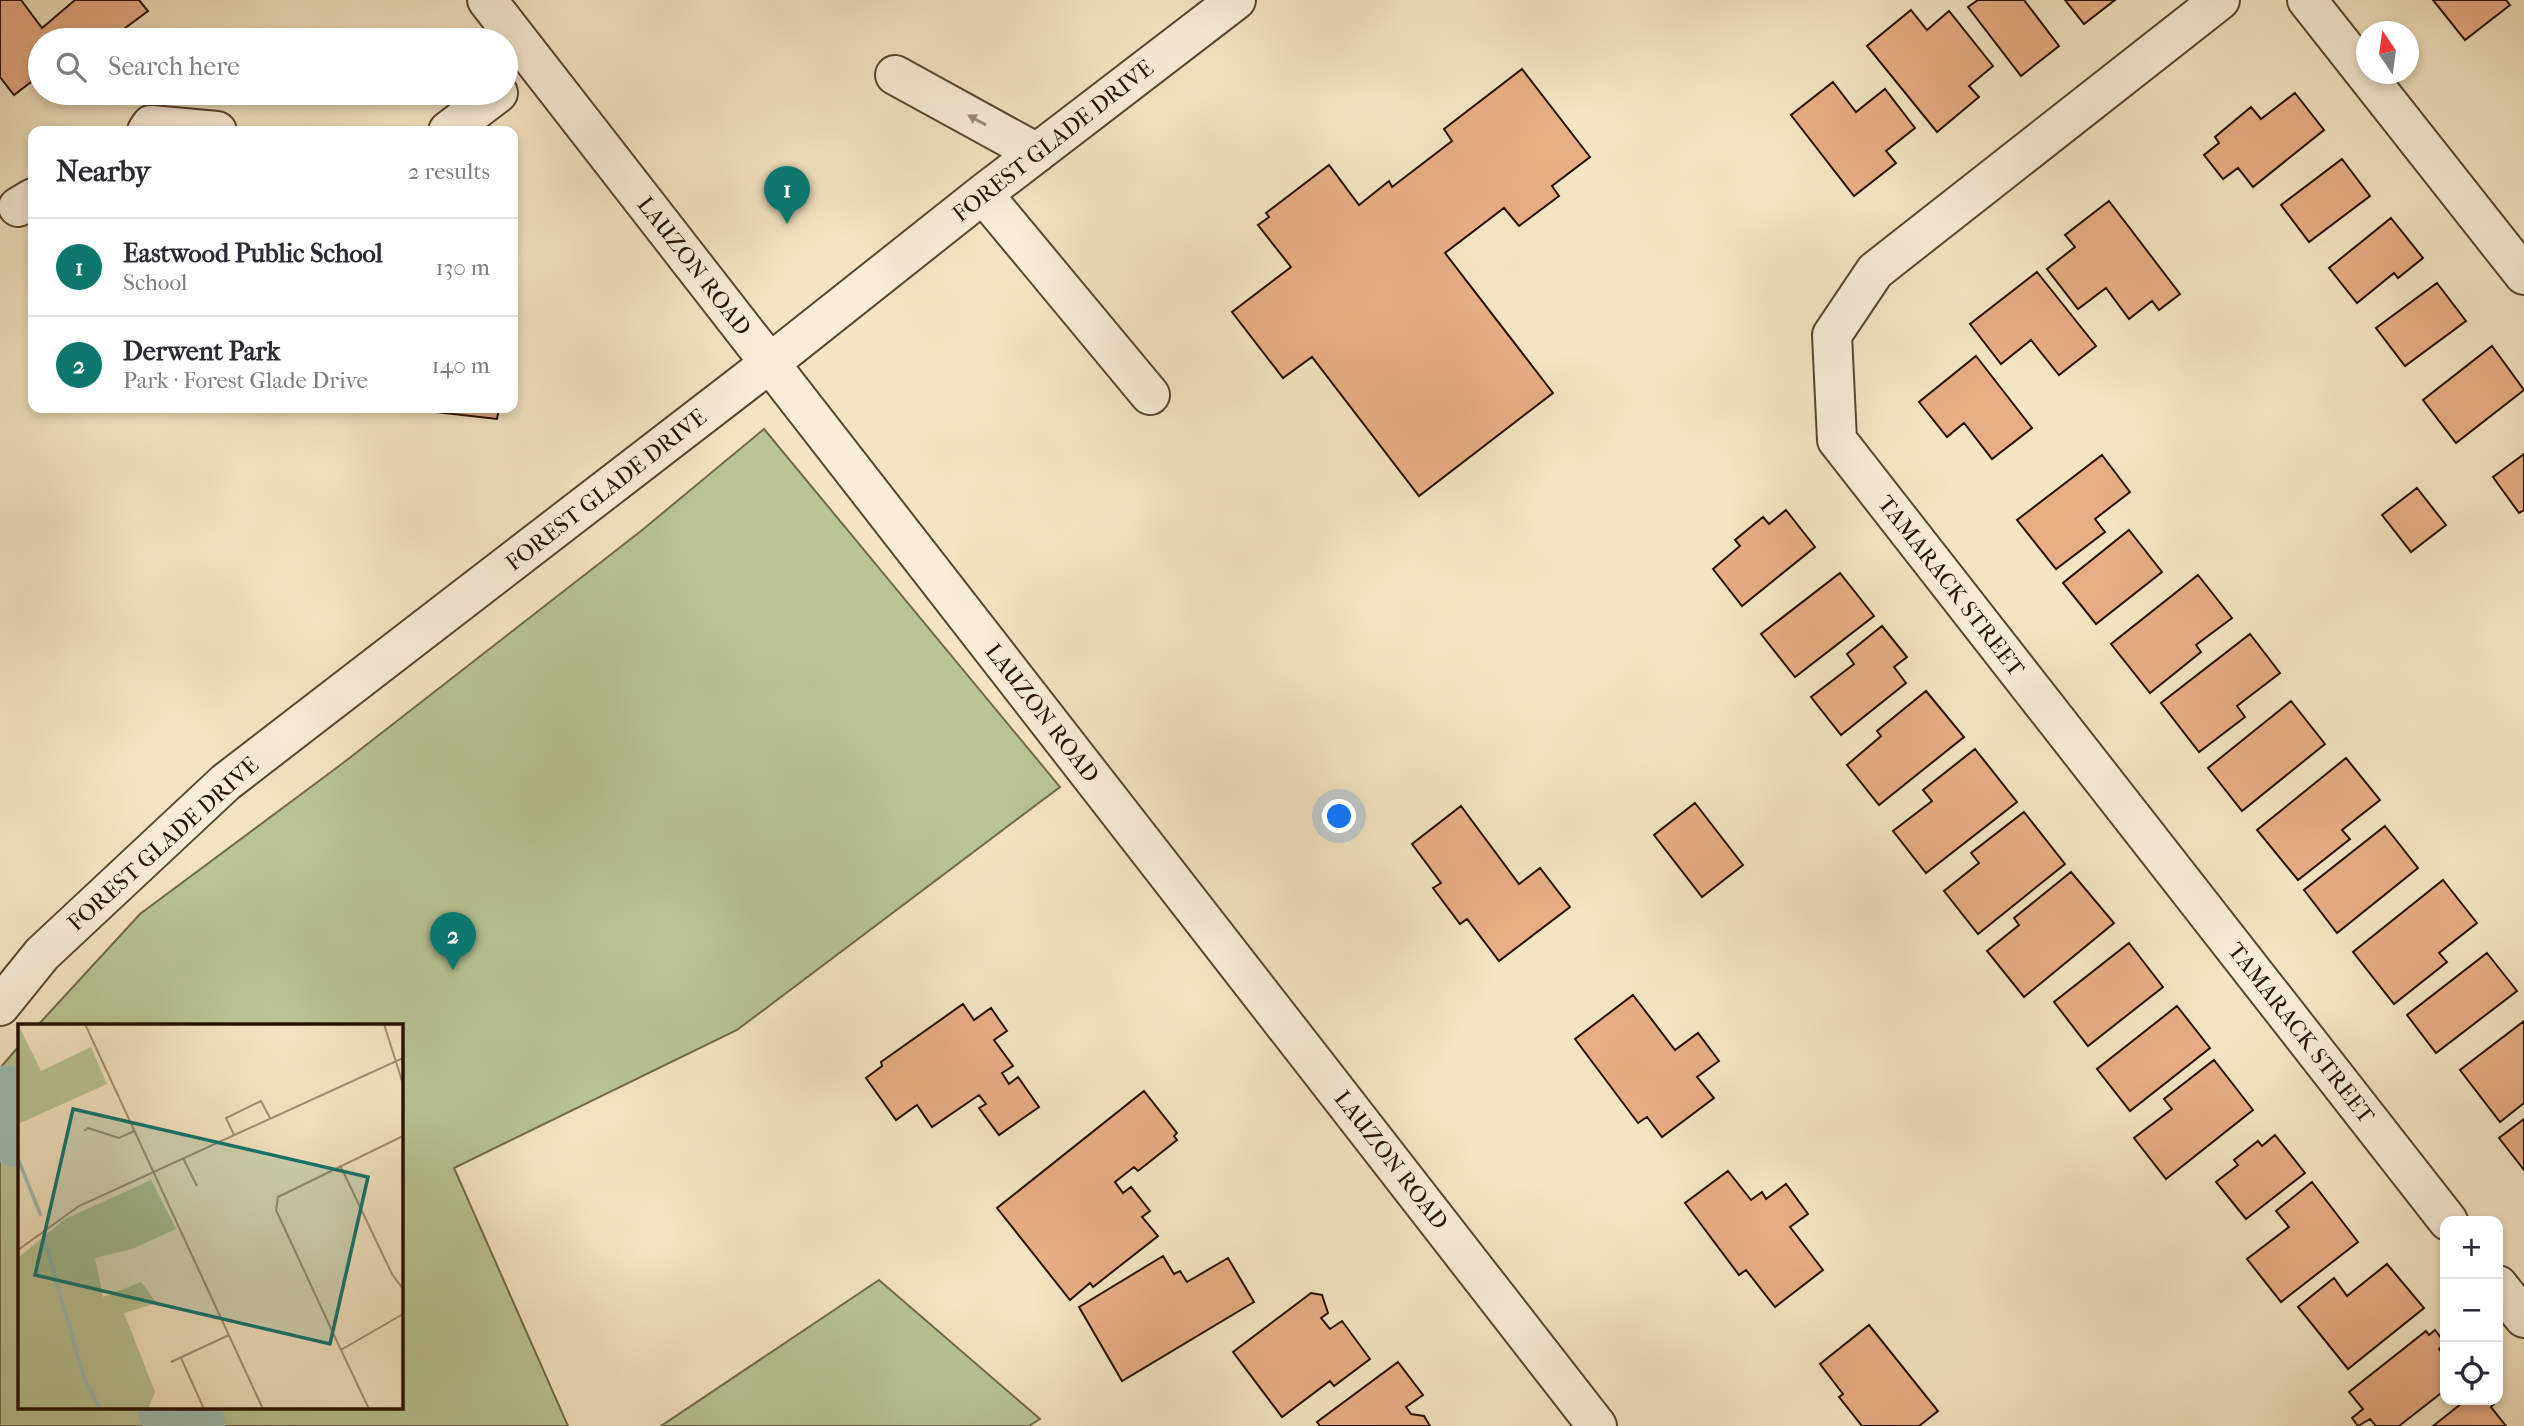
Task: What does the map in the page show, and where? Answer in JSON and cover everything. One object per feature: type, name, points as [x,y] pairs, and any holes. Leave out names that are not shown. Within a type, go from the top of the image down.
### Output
[{"type":"street","name":"LAUZON ROAD","points":[[487,0],[508,28]]},
{"type":"street","name":"FOREST GLADE DRIVE","points":[[0,1006],[43,954],[226,782],[1236,0]]},
{"type":"street","name":"TAMARACK STREET","points":[[2220,0],[1875,271],[1832,335],[1838,440],[2444,1216]]},
{"type":"street","points":[[2307,0],[2524,275]]},
{"type":"street","name":"LAUZON ROAD","points":[[518,40],[1597,1426]]},
{"type":"street","points":[[518,78],[536,64]]},
{"type":"street","points":[[894,75],[1037,153]]},
{"type":"street","points":[[455,126],[482,105]]},
{"type":"street","points":[[983,194],[1150,396]]},
{"type":"street","points":[[2503,1291],[2524,1318]]},
{"type":"green space","points":[[764,429],[1060,787],[737,1030],[454,1168],[568,1426],[0,1426],[0,1068],[18,1047],[18,1408],[402,1408],[402,1024],[39,1024],[140,914],[343,763],[641,531]]},
{"type":"green space","points":[[879,1280],[1040,1419],[1029,1426],[661,1426]]},
{"type":"building","points":[[0,0],[21,0],[42,28],[28,28],[28,84],[14,95],[0,77]]},
{"type":"building","points":[[75,0],[139,0],[148,11],[125,28],[42,28]]},
{"type":"building","points":[[1978,0],[2024,0],[2059,46],[2021,76],[1968,7]]},
{"type":"building","points":[[2065,0],[2115,0],[2084,24]]},
{"type":"building","points":[[2433,0],[2506,0],[2510,5],[2465,40]]},
{"type":"building","points":[[1911,10],[1927,30],[1949,11],[1993,66],[1969,86],[1979,97],[1937,132],[1867,46]]},
{"type":"building","points":[[1522,69],[1590,157],[1552,186],[1559,196],[1519,226],[1504,208],[1445,253],[1553,393],[1419,496],[1312,357],[1283,378],[1232,312],[1291,267],[1258,225],[1269,217],[1266,213],[1329,165],[1359,205],[1389,181],[1392,187],[1452,141],[1444,129]]},
{"type":"building","points":[[1833,82],[1856,112],[1885,89],[1915,128],[1886,151],[1896,163],[1854,196],[1791,115]]},
{"type":"building","points":[[2295,93],[2324,130],[2253,187],[2238,168],[2223,179],[2204,155],[2219,143],[2215,137],[2251,107],[2261,119]]},
{"type":"building","points":[[2342,159],[2370,196],[2309,242],[2281,205]]},
{"type":"building","points":[[2109,201],[2180,294],[2159,310],[2152,301],[2129,319],[2106,288],[2078,309],[2047,269],[2075,247],[2065,235]]},
{"type":"building","points":[[2391,218],[2423,258],[2398,278],[2394,273],[2357,303],[2329,268]]},
{"type":"building","points":[[2037,272],[2096,346],[2059,375],[2031,340],[2001,364],[1970,324]]},
{"type":"building","points":[[2437,283],[2466,321],[2405,366],[2376,328]]},
{"type":"building","points":[[2492,346],[2524,390],[2456,443],[2423,400]]},
{"type":"building","points":[[1976,356],[2032,428],[1992,459],[1964,423],[1947,437],[1919,402]]},
{"type":"building","points":[[444,413],[498,413],[497,419]]},
{"type":"building","points":[[2524,454],[2524,510],[2519,513],[2493,477]]},
{"type":"building","points":[[2102,455],[2130,492],[2095,519],[2105,532],[2056,569],[2017,520]]},
{"type":"building","points":[[2417,488],[2446,525],[2411,552],[2382,515]]},
{"type":"building","points":[[1786,510],[1815,547],[1742,606],[1713,569],[1740,546],[1735,540],[1763,517],[1769,524]]},
{"type":"building","points":[[2129,530],[2162,572],[2096,624],[2063,583]]},
{"type":"building","points":[[1840,573],[1874,616],[1795,677],[1761,634]]},
{"type":"building","points":[[2198,575],[2232,618],[2196,645],[2201,652],[2150,693],[2111,644]]},
{"type":"building","points":[[1882,626],[1907,657],[1894,667],[1906,683],[1841,735],[1811,697],[1854,664],[1847,654]]},
{"type":"building","points":[[2250,634],[2280,673],[2237,706],[2245,717],[2199,752],[2161,703]]},
{"type":"building","points":[[1926,691],[1964,737],[1879,805],[1847,765],[1881,736],[1877,731]]},
{"type":"building","points":[[2291,701],[2325,744],[2242,811],[2208,768]]},
{"type":"building","points":[[1975,749],[2017,802],[1926,873],[1893,831],[1932,801],[1923,790]]},
{"type":"building","points":[[2346,758],[2380,800],[2342,830],[2350,839],[2298,880],[2257,830]]},
{"type":"building","points":[[1695,803],[1743,865],[1702,897],[1654,835]]},
{"type":"building","points":[[1461,806],[1519,884],[1540,868],[1570,907],[1499,961],[1467,919],[1460,924],[1433,888],[1441,883],[1412,844]]},
{"type":"building","points":[[2024,812],[2065,864],[1978,934],[1944,891],[1979,863],[1971,853]]},
{"type":"building","points":[[2385,826],[2418,868],[2337,933],[2304,890]]},
{"type":"building","points":[[2071,872],[2114,923],[2024,997],[1987,951],[2019,925],[2014,918]]},
{"type":"building","points":[[2443,880],[2477,923],[2439,953],[2447,962],[2394,1004],[2353,952]]},
{"type":"building","points":[[2129,943],[2163,987],[2088,1046],[2054,1002]]},
{"type":"building","points":[[2487,953],[2517,991],[2436,1053],[2407,1015]]},
{"type":"building","points":[[1633,995],[1675,1050],[1698,1033],[1719,1061],[1697,1077],[1714,1098],[1662,1137],[1647,1117],[1638,1123],[1575,1039]]},
{"type":"building","points":[[963,1004],[974,1020],[991,1008],[1007,1031],[994,1040],[1013,1066],[1002,1073],[1009,1084],[1018,1077],[1039,1107],[999,1135],[979,1108],[986,1104],[979,1095],[932,1127],[917,1105],[896,1120],[866,1078],[882,1066],[881,1062]]},
{"type":"building","points":[[2177,1006],[2210,1048],[2130,1111],[2097,1069]]},
{"type":"building","points":[[2524,1021],[2524,1103],[2500,1122],[2460,1070]]},
{"type":"building","points":[[2214,1060],[2253,1110],[2166,1179],[2134,1138],[2172,1109],[2164,1099]]},
{"type":"building","points":[[1144,1091],[1177,1133],[1174,1136],[1177,1140],[1138,1171],[1134,1167],[1115,1182],[1123,1193],[1131,1187],[1150,1211],[1142,1217],[1158,1236],[1093,1287],[1090,1283],[1070,1300],[997,1208]]},
{"type":"building","points":[[2524,1119],[2524,1170],[2499,1138]]},
{"type":"building","points":[[2275,1135],[2305,1173],[2246,1219],[2216,1182],[2238,1165],[2234,1160],[2258,1141],[2262,1146]]},
{"type":"building","points":[[1728,1171],[1751,1200],[1762,1192],[1766,1199],[1786,1184],[1808,1214],[1790,1227],[1823,1270],[1775,1307],[1746,1270],[1739,1275],[1685,1203]]},
{"type":"building","points":[[2312,1182],[2358,1242],[2281,1302],[2247,1259],[2289,1227],[2276,1211]]},
{"type":"building","points":[[1163,1256],[1174,1274],[1180,1271],[1187,1282],[1228,1258],[1254,1302],[1122,1381],[1079,1307]]},
{"type":"building","points":[[2387,1264],[2424,1308],[2348,1369],[2298,1307],[2334,1278],[2347,1296]]},
{"type":"building","points":[[1311,1293],[1322,1295],[1328,1313],[1321,1318],[1330,1329],[1342,1321],[1370,1359],[1334,1386],[1330,1381],[1282,1417],[1233,1352]]},
{"type":"building","points":[[1869,1325],[1938,1411],[1919,1426],[1862,1426],[1839,1397],[1843,1394],[1820,1364]]},
{"type":"building","points":[[2435,1330],[2440,1336],[2440,1394],[2399,1426],[2376,1426],[2370,1419],[2358,1426],[2352,1418],[2363,1409],[2349,1392],[2426,1331],[2429,1335]]},
{"type":"building","points":[[1398,1362],[1423,1395],[1406,1407],[1411,1414],[1424,1416],[1430,1426],[1320,1426],[1317,1422]]},
{"type":"building","points":[[2460,1405],[2493,1405],[2491,1407],[2506,1426],[2433,1426]]},
{"type":"waterway","points":[[5,1104],[18,1127]]},
{"type":"waterway","points":[[177,1408],[187,1426]]},
{"type":"place","name":"Eastwood Public School","points":[[787,224]]},
{"type":"place","name":"Derwent Park","points":[[453,970]]}]
